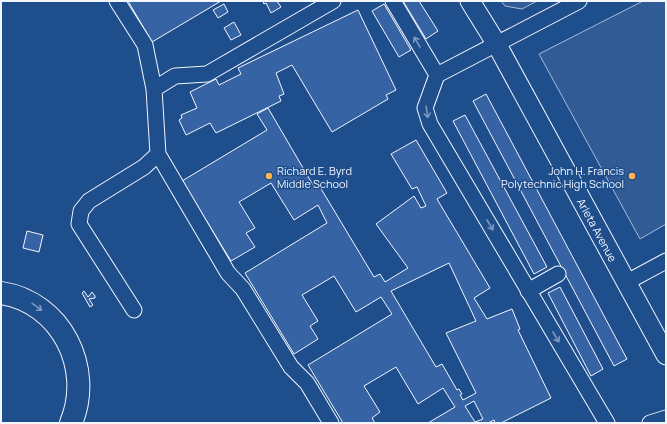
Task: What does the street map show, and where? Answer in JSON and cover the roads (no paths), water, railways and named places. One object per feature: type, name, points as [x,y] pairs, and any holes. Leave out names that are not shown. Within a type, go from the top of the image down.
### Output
[{"type":"highway","points":[[1,293],[11,294],[34,304],[64,333],[73,352],[78,371],[78,398],[71,423]]},
{"type":"main road","name":"Arleta Avenue","points":[[470,1],[496,43],[666,355]]},
{"type":"street","points":[[117,1],[145,45],[154,89],[158,154],[228,273],[244,288],[291,367],[307,383],[331,423]]},
{"type":"street","points":[[154,89],[175,76],[207,74],[333,1]]},
{"type":"street","points":[[393,1],[437,75]]},
{"type":"street","points":[[579,1],[437,75],[425,108],[430,124],[607,423]]},
{"type":"street","points":[[134,310],[79,224],[81,211],[89,201],[144,167],[158,154]]},
{"type":"street","points":[[627,282],[666,262]]},
{"type":"street","points":[[528,291],[558,274]]},
{"type":"street","points":[[650,423],[666,418]]},
{"type":"place","name":"Richard E. Byrd Middle School","points":[[269,176]]},
{"type":"place","name":"John H. Francis Polytechnic High School","points":[[632,176]]}]
